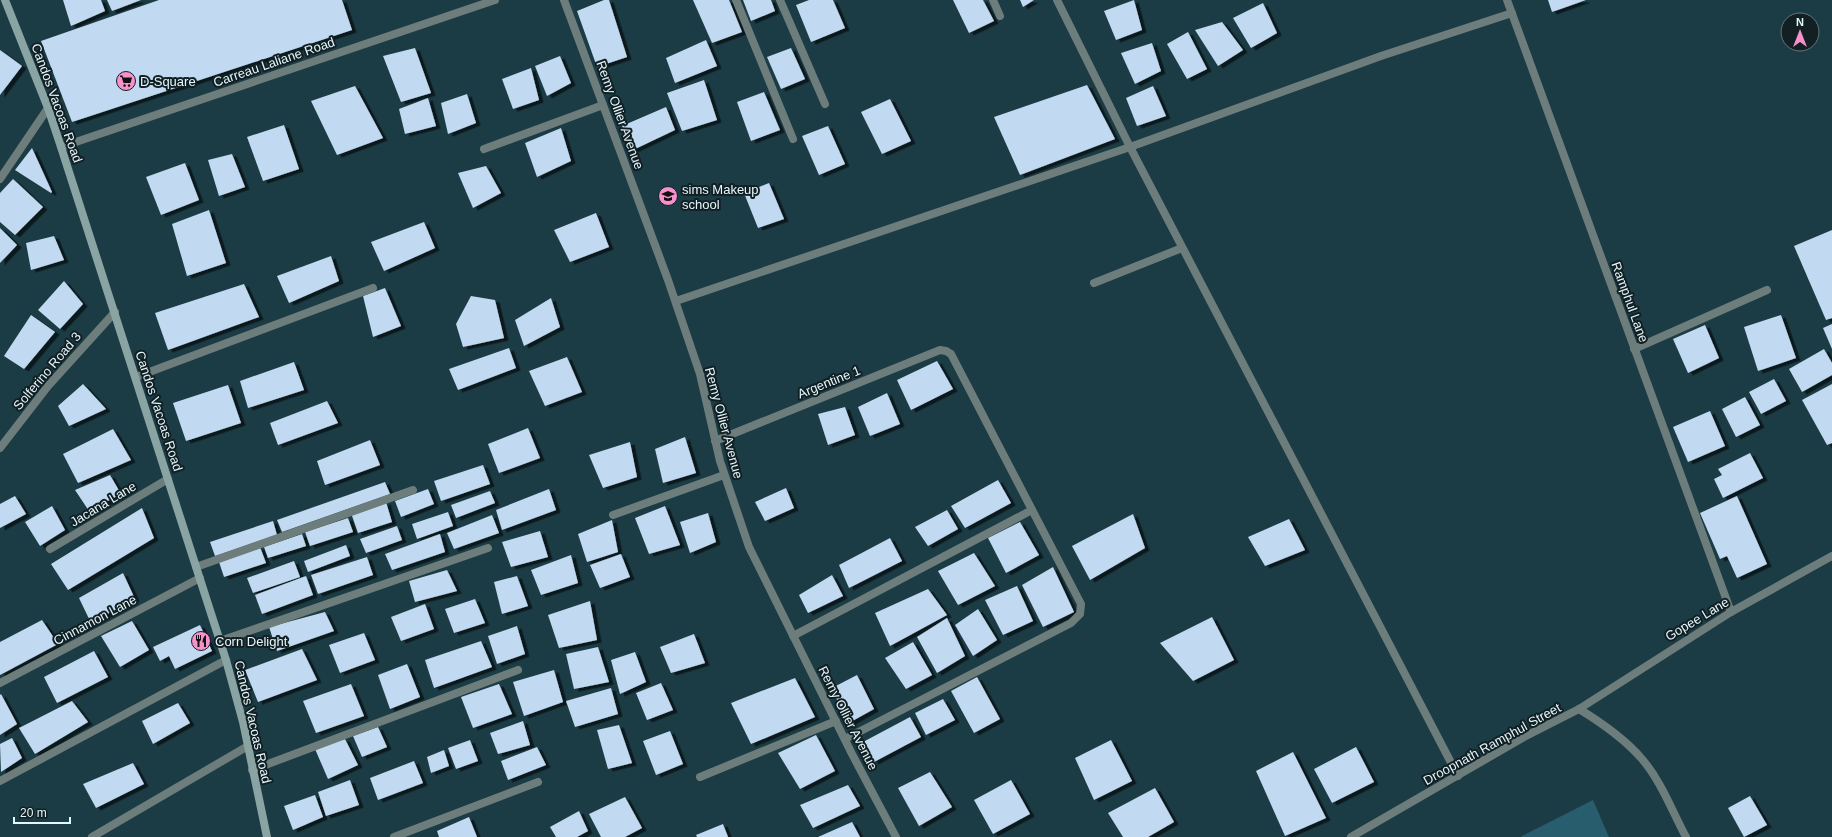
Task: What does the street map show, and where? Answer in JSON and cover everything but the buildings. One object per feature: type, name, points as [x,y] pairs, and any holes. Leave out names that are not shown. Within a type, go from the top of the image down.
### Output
[{"type":"main road","name":"Candos Vacoas Road","points":[[5,0],[48,108],[226,660],[248,746],[267,837]]},
{"type":"street","name":"Carreau Laliane Road","points":[[61,147],[495,0]]},
{"type":"street","name":"Remy Ollier Avenue","points":[[564,0],[676,301],[700,374],[724,475],[749,547],[844,739],[896,837]]},
{"type":"street","points":[[736,0],[793,139]]},
{"type":"street","points":[[780,0],[825,104]]},
{"type":"street","points":[[993,0],[1000,16]]},
{"type":"street","points":[[1057,0],[1182,248],[1458,776]]},
{"type":"street","name":"Ramphul Lane","points":[[1507,0],[1731,612]]},
{"type":"street","points":[[676,301],[1130,147],[1381,56],[1512,13]]},
{"type":"street","points":[[484,149],[603,105]]},
{"type":"street","points":[[0,180],[48,108]]},
{"type":"street","points":[[1094,283],[1182,248]]},
{"type":"street","points":[[136,377],[373,288]]},
{"type":"street","points":[[1634,349],[1767,290]]},
{"type":"street","name":"Solferino Road 3","points":[[0,448],[48,386],[115,312]]},
{"type":"street","name":"Argentine 1","points":[[715,441],[940,350],[946,351],[951,354],[1032,510]]},
{"type":"street","points":[[613,515],[724,475]]},
{"type":"street","name":"Jacana Lane","points":[[50,549],[168,479]]},
{"type":"street","points":[[196,567],[413,490]]},
{"type":"street","points":[[793,636],[1032,510],[1081,604],[1080,614],[1071,623],[844,739]]},
{"type":"street","points":[[220,641],[488,548]]},
{"type":"street","name":"Gopee Lane","points":[[1579,708],[1731,612],[1832,556]]},
{"type":"street","name":"Cinnamon Lane","points":[[0,683],[200,578]]},
{"type":"street","points":[[0,781],[226,660]]},
{"type":"street","points":[[252,770],[518,670]]},
{"type":"street","name":"Droopnath Ramphul Street","points":[[1351,837],[1524,737],[1579,708],[1606,726],[1642,759],[1656,781],[1686,837]]},
{"type":"street","points":[[700,777],[836,721]]},
{"type":"street","points":[[92,837],[248,746]]},
{"type":"street","points":[[394,837],[538,782]]},
{"type":"shaded area","points":[[1593,800],[1609,837],[1520,837]]},
{"type":"place","name":"D-Square","points":[[126,81]]},
{"type":"place","name":"sims Makeup school","points":[[668,196]]},
{"type":"place","name":"Corn Delight","points":[[201,641]]}]
